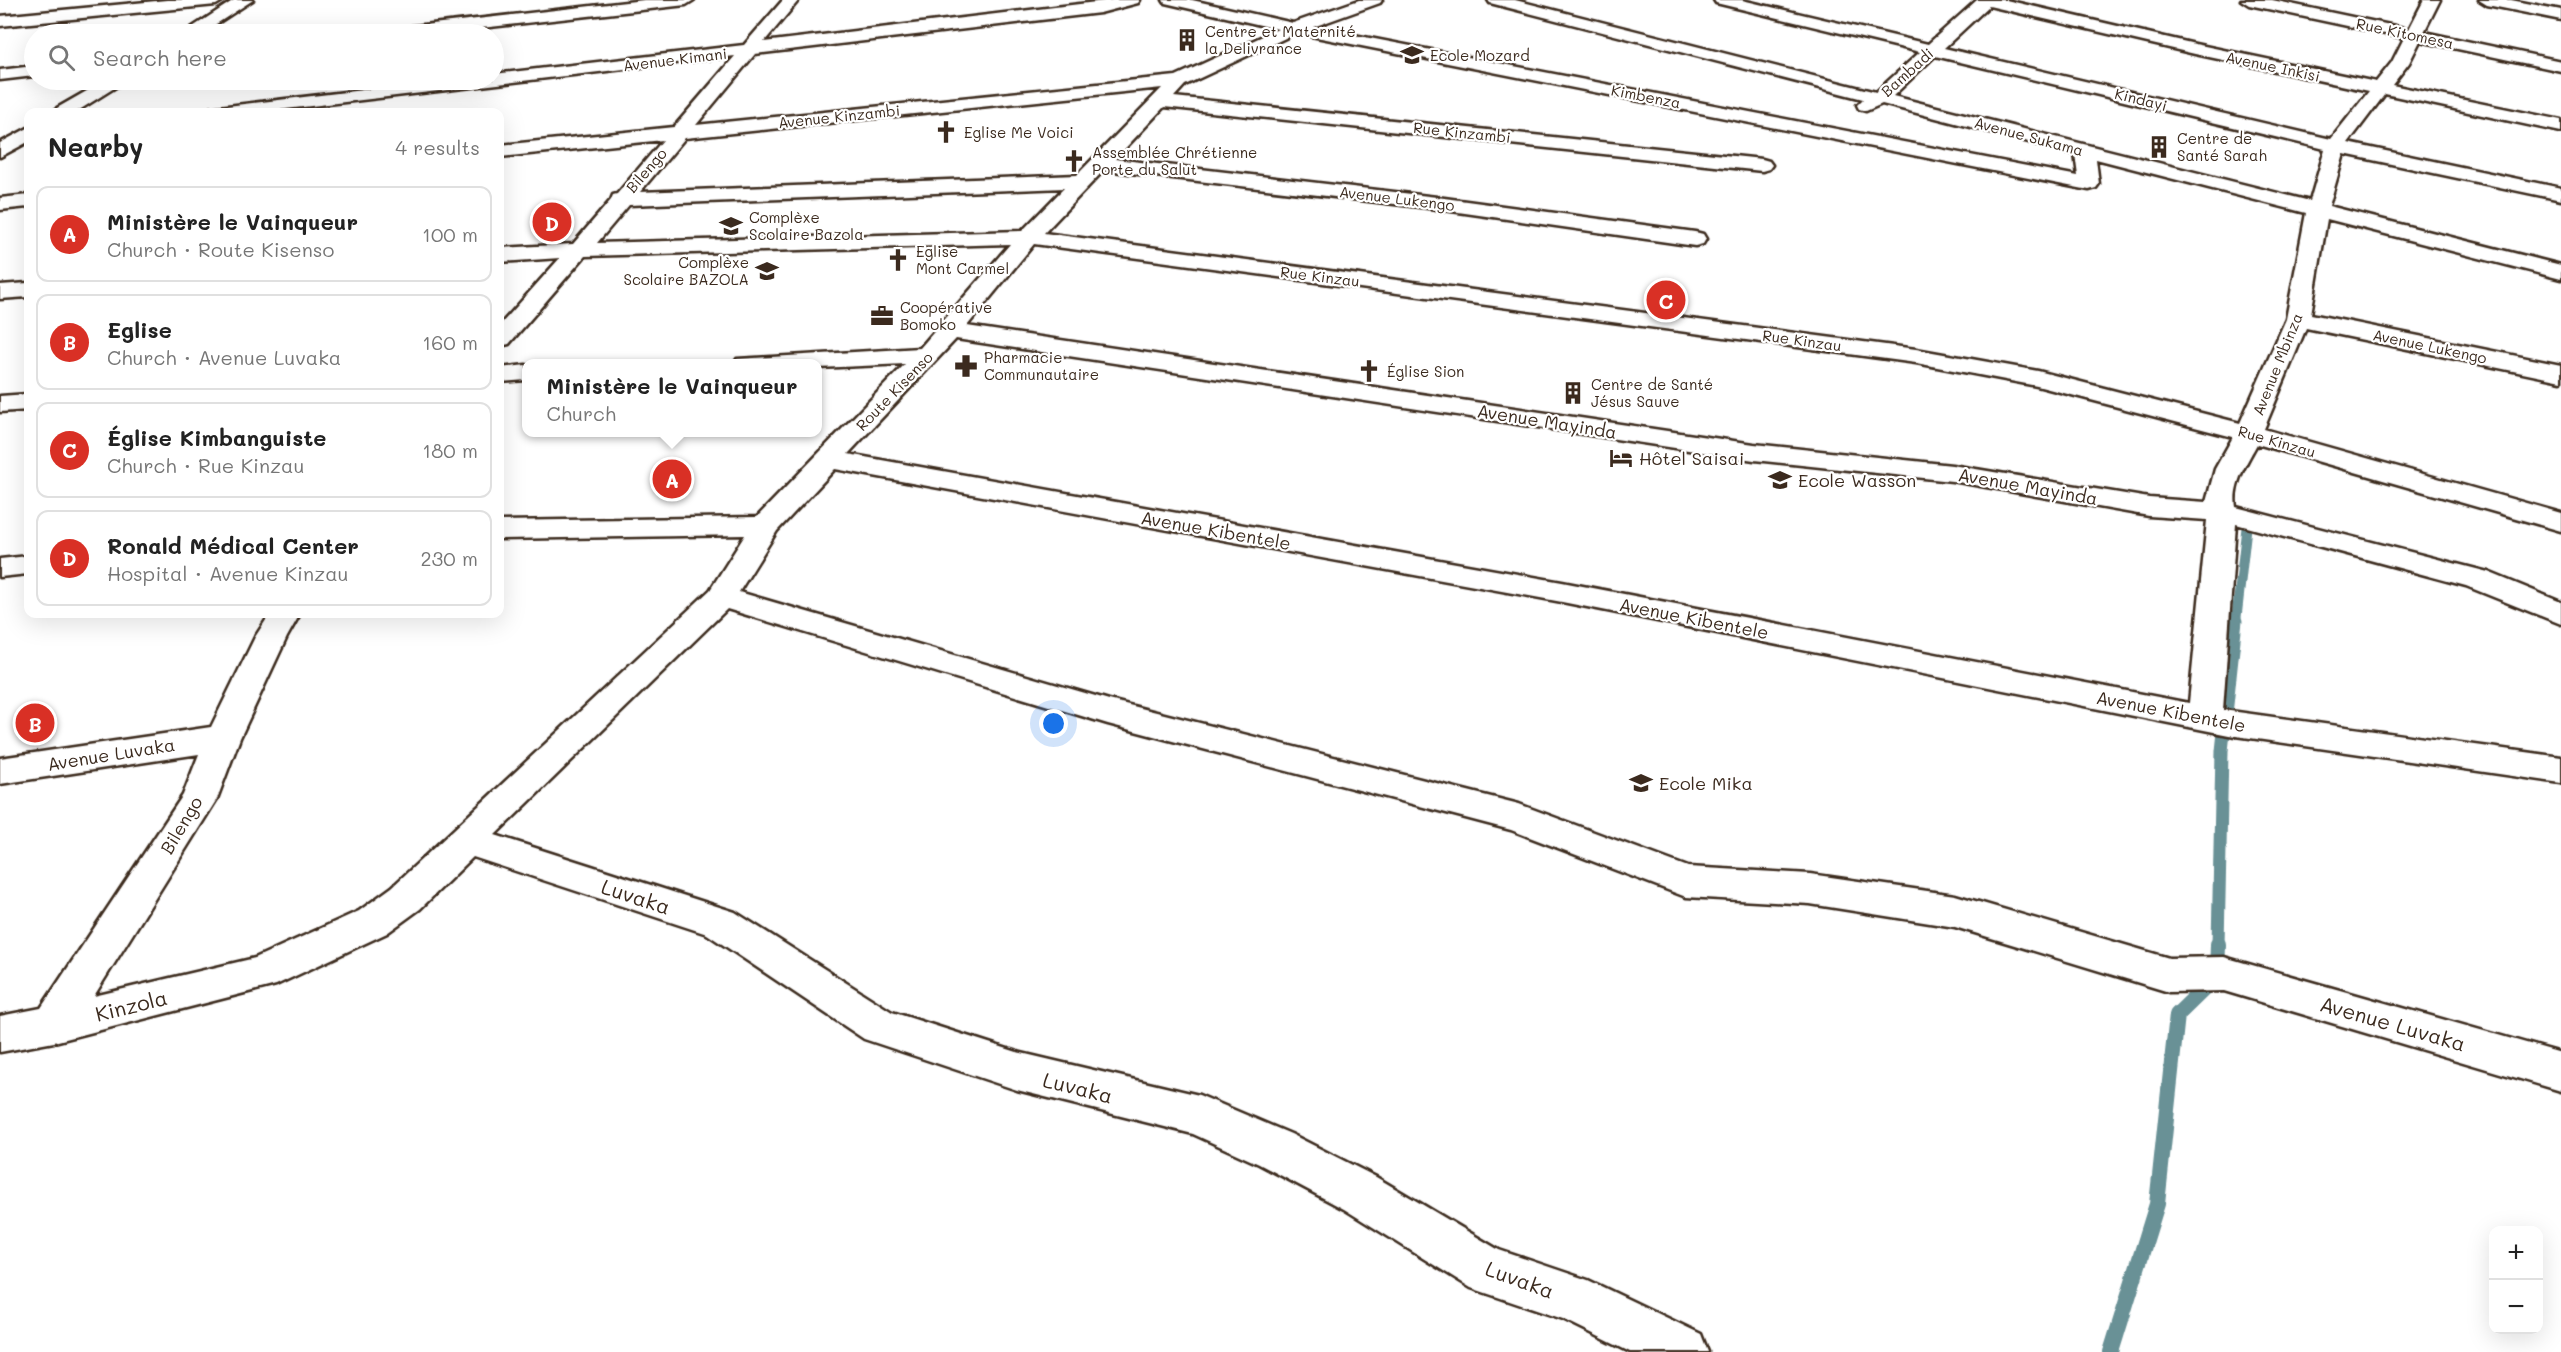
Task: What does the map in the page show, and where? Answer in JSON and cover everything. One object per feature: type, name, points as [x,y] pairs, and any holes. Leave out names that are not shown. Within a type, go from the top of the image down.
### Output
[{"type":"street","points":[[0,21],[216,0]]},
{"type":"street","points":[[206,24],[245,0]]},
{"type":"street","points":[[476,24],[686,0]]},
{"type":"street","name":"Bilengo","points":[[504,335],[580,250],[620,199],[791,0]]},
{"type":"street","name":"Avenue Kimani","points":[[504,79],[1100,8],[1132,0]]},
{"type":"street","name":"Kimbenza","points":[[1171,0],[1294,28],[2089,184],[2085,151]]},
{"type":"street","name":"Route Kisenso","points":[[465,840],[721,597],[765,526],[950,331],[1028,237],[1179,81],[1294,28],[1374,0]]},
{"type":"street","name":"Avenue Sukama","points":[[1496,0],[1881,97],[2317,212],[2561,272]]},
{"type":"street","name":"Kindayi","points":[[1722,0],[2336,146],[2561,194]]},
{"type":"street","name":"Bambadi","points":[[1818,131],[1881,97],[1986,0]]},
{"type":"street","name":"Avenue Inkisi","points":[[1986,0],[2195,49],[2561,126]]},
{"type":"street","name":"Rue Kitomesa","points":[[2249,0],[2561,66]]},
{"type":"street","name":"Avenue Mbinza","points":[[2198,716],[2222,512],[2220,499],[2229,469],[2249,433],[2298,320],[2317,212],[2336,146],[2400,63],[2412,35],[2432,0]]},
{"type":"street","points":[[2487,0],[2561,15]]},
{"type":"street","points":[[0,75],[24,72]]},
{"type":"street","name":"Avenue Kinzambi","points":[[504,151],[1179,81]]},
{"type":"street","points":[[71,108],[101,90]]},
{"type":"street","name":"Avenue Kimani","points":[[252,108],[406,90]]},
{"type":"street","name":"Rue Kinzambi","points":[[1161,101],[1507,136],[1762,165]]},
{"type":"street","points":[[0,136],[24,134]]},
{"type":"street","points":[[0,151],[24,136]]},
{"type":"street","name":"Avenue Lukengo","points":[[1098,163],[1437,203],[1695,239]]},
{"type":"street","points":[[620,199],[1083,180]]},
{"type":"street","points":[[0,204],[24,201]]},
{"type":"street","name":"Rue Kinzau","points":[[504,255],[580,250],[1028,237],[1916,356],[2038,379],[2249,433],[2561,522]]},
{"type":"street","points":[[0,292],[24,290]]},
{"type":"street","name":"Avenue Lukengo","points":[[2298,320],[2561,373]]},
{"type":"street","name":"Avenue Mayinda","points":[[950,331],[1754,452],[1952,473],[2149,507],[2222,512],[2477,579],[2561,614]]},
{"type":"street","points":[[822,360],[927,355]]},
{"type":"street","points":[[504,375],[522,373]]},
{"type":"street","points":[[0,404],[24,402]]},
{"type":"street","name":"Avenue Kibentele","points":[[828,459],[1562,592],[2198,716],[2561,770]]},
{"type":"street","points":[[504,530],[765,526]]},
{"type":"street","points":[[0,568],[24,566]]},
{"type":"street","name":"Avenue Luvaka","points":[[721,597],[1108,712],[1519,818],[1686,882],[1810,889],[1955,911],[2169,975],[2224,974],[2561,1072]]},
{"type":"street","name":"Bilengo","points":[[54,1024],[199,799],[223,738],[271,637],[283,618]]},
{"type":"street","name":"Avenue Luvaka","points":[[0,771],[223,738]]},
{"type":"street","name":"Kinzola","points":[[0,1034],[54,1024],[262,973],[373,922],[406,898],[465,840]]},
{"type":"street","name":"Luvaka","points":[[465,840],[721,923],[879,1026],[1017,1071],[1199,1115],[1275,1149],[1360,1193],[1488,1271],[1571,1297],[1683,1352]]},
{"type":"waterway","points":[[2236,622],[2248,514]]},
{"type":"waterway","points":[[2218,945],[2222,751],[2236,621]]},
{"type":"waterway","points":[[2111,1352],[2157,1204],[2177,1015],[2217,976],[2218,944]]},
{"type":"place","name":"Centre et Maternité la Delivrance","points":[[1187,40]]},
{"type":"place","name":"Ecole Mozard","points":[[1412,55]]},
{"type":"place","name":"Eglise Me Voici","points":[[946,132]]},
{"type":"place","name":"Centre de Santé Sarah","points":[[2159,147]]},
{"type":"place","name":"Assemblée Chrétienne Porte du Salut","points":[[1074,161]]},
{"type":"place","name":"Ronald Médical Center","points":[[552,222]]},
{"type":"place","name":"Complèxe Scolaire Bazola","points":[[731,226]]},
{"type":"place","name":"Eglise Mont Carmel","points":[[898,260]]},
{"type":"place","name":"Complèxe Scolaire BAZOLA","points":[[767,271]]},
{"type":"place","name":"Église Kimbanguiste","points":[[1666,300]]},
{"type":"place","name":"Coopérative Bomoko","points":[[882,316]]},
{"type":"place","name":"Pharmacie Communautaire","points":[[966,366]]},
{"type":"place","name":"Église Sion","points":[[1369,371]]},
{"type":"place","name":"Centre de Santé Jésus Sauve","points":[[1573,393]]},
{"type":"place","name":"Hôtel Saisai","points":[[1621,458]]},
{"type":"place","name":"Ministère le Vainqueur","points":[[672,479]]},
{"type":"place","name":"Ecole Wasson","points":[[1780,480]]},
{"type":"place","name":"Eglise","points":[[35,723]]},
{"type":"place","name":"Ecole Mika","points":[[1641,783]]}]
